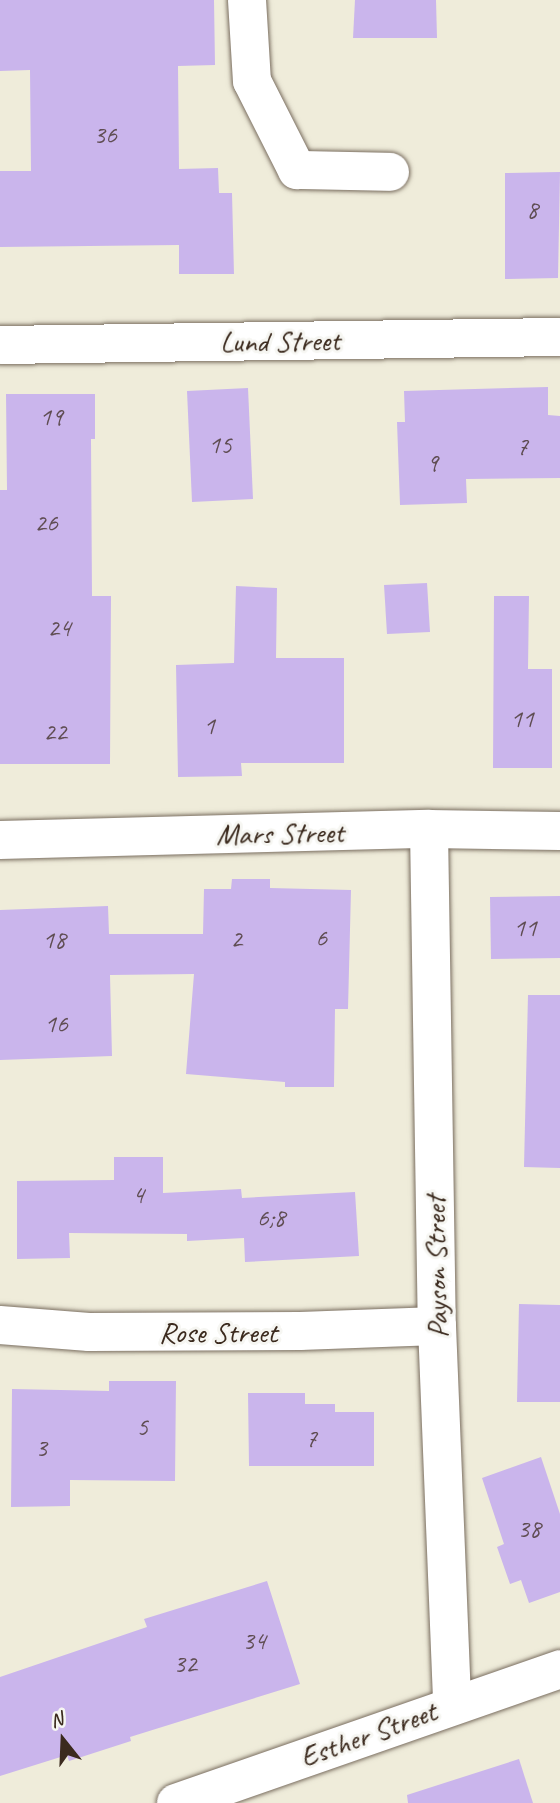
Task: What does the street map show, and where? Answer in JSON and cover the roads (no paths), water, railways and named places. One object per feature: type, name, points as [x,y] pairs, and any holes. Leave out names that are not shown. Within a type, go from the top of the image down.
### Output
[{"type":"street","points":[[247,0],[252,81],[297,170],[390,172]]},
{"type":"street","name":"Lund Street","points":[[0,345],[560,337]]},
{"type":"street","name":"Mars Street","points":[[0,840],[429,829],[560,831]]},
{"type":"street","name":"Payson Street","points":[[429,829],[437,1326],[452,1704]]},
{"type":"street","name":"Rose Street","points":[[0,1325],[89,1332],[300,1332],[437,1326]]},
{"type":"street","name":"Esther Street","points":[[176,1803],[452,1704],[560,1669]]}]
